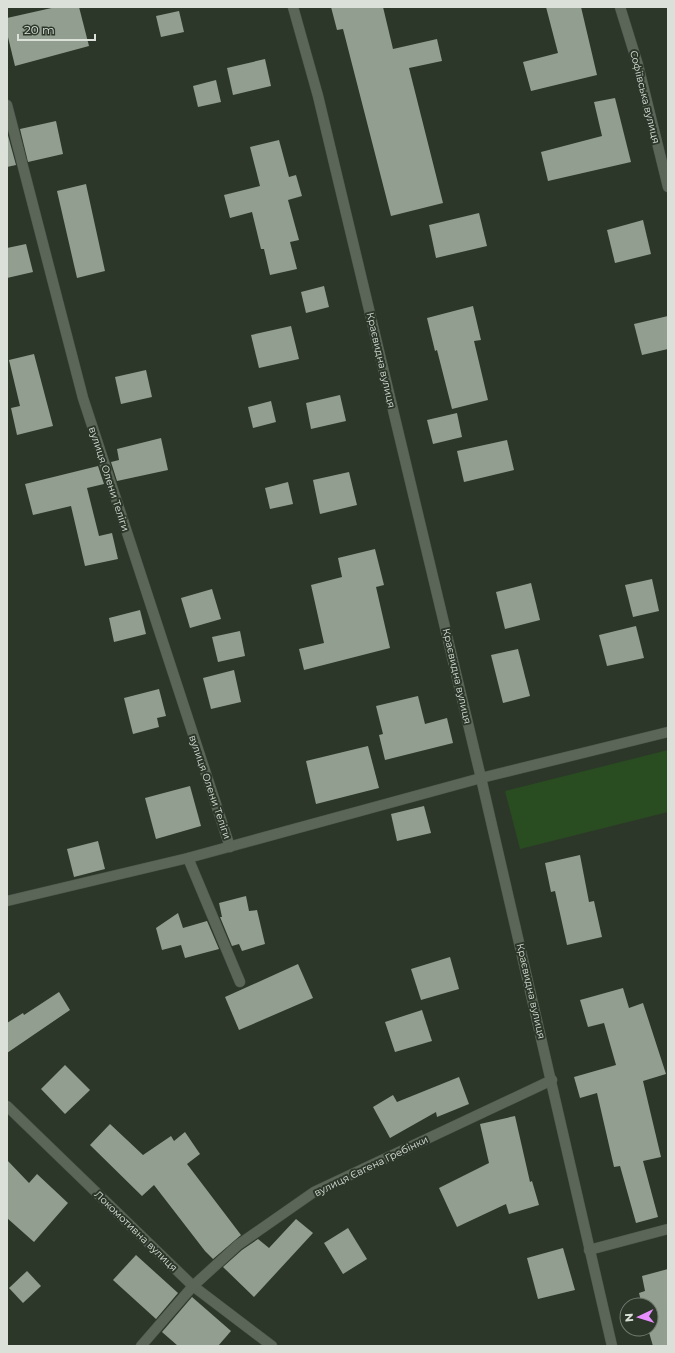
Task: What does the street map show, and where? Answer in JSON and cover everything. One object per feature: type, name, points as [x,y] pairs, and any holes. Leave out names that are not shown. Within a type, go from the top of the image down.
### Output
[{"type":"street","name":"Краєвидна вулиця","points":[[293,7],[320,104],[482,778],[612,1346]]},
{"type":"street","name":"Софіївська вулиця","points":[[620,7],[638,65],[668,187]]},
{"type":"street","name":"вулиця Олени Теліги","points":[[7,105],[83,398],[230,847]]},
{"type":"street","points":[[7,901],[188,858],[482,778],[668,732]]},
{"type":"street","points":[[188,858],[240,982]]},
{"type":"street","name":"вулиця Євгена Гребінки","points":[[141,1346],[193,1286],[238,1245],[314,1192],[552,1080]]},
{"type":"street","name":"Локомотивна вулиця","points":[[7,1106],[193,1286],[272,1346]]},
{"type":"street","points":[[590,1250],[668,1229]]},
{"type":"green space","points":[[668,750],[668,812],[520,849],[505,791]]},
{"type":"building","points":[[56,7],[79,7],[89,46],[15,66],[7,33],[7,18]]},
{"type":"building","points":[[331,7],[383,7],[393,49],[437,39],[442,61],[409,68],[443,203],[391,216],[343,29],[337,30]]},
{"type":"building","points":[[546,7],[581,7],[597,75],[531,91],[523,62],[558,53]]},
{"type":"building","points":[[179,11],[184,32],[161,37],[156,16]]},
{"type":"building","points":[[265,59],[271,86],[233,95],[227,68]]},
{"type":"building","points":[[216,80],[221,102],[198,107],[193,86]]},
{"type":"building","points":[[615,98],[631,162],[548,181],[541,152],[602,136],[594,102]]},
{"type":"building","points":[[56,121],[63,154],[28,162],[20,129]]},
{"type":"building","points":[[7,132],[16,165],[7,167]]},
{"type":"building","points":[[279,140],[289,177],[296,175],[302,196],[288,200],[299,240],[290,242],[297,269],[270,275],[264,249],[261,249],[252,212],[230,218],[224,195],[260,186],[250,147]]},
{"type":"building","points":[[86,184],[105,271],[77,278],[57,191]]},
{"type":"building","points":[[479,213],[487,246],[436,258],[429,225]]},
{"type":"building","points":[[643,220],[651,254],[615,263],[607,230]]},
{"type":"building","points":[[26,244],[33,272],[7,278],[7,248]]},
{"type":"building","points":[[324,286],[329,307],[306,313],[301,292]]},
{"type":"building","points":[[473,306],[481,340],[474,341],[488,400],[452,409],[427,318]]},
{"type":"building","points":[[668,316],[668,349],[642,355],[634,324]]},
{"type":"building","points":[[291,326],[299,359],[259,368],[251,335]]},
{"type":"building","points":[[34,354],[53,426],[17,435],[11,408],[20,406],[9,360]]},
{"type":"building","points":[[146,370],[152,397],[121,404],[115,377]]},
{"type":"building","points":[[340,395],[346,421],[311,429],[306,403]]},
{"type":"building","points":[[271,401],[276,422],[253,428],[248,407]]},
{"type":"building","points":[[457,413],[462,437],[433,444],[427,420]]},
{"type":"building","points":[[161,438],[168,470],[117,481],[111,462],[119,460],[117,449]]},
{"type":"building","points":[[507,440],[514,470],[464,482],[457,451]]},
{"type":"building","points":[[98,466],[104,484],[87,488],[99,536],[112,533],[118,559],[85,566],[71,506],[33,515],[25,484]]},
{"type":"building","points":[[349,472],[357,505],[320,514],[313,480]]},
{"type":"building","points":[[288,482],[293,504],[270,509],[265,488]]},
{"type":"building","points":[[375,549],[384,585],[376,587],[390,648],[304,670],[299,649],[324,643],[311,585],[342,577],[338,558]]},
{"type":"building","points":[[652,579],[659,611],[633,617],[625,585]]},
{"type":"building","points":[[531,583],[540,620],[505,629],[496,592]]},
{"type":"building","points":[[212,589],[221,619],[190,628],[181,598]]},
{"type":"building","points":[[140,610],[146,634],[114,642],[109,618]]},
{"type":"building","points":[[636,626],[644,658],[607,666],[599,635]]},
{"type":"building","points":[[240,631],[245,656],[218,662],[212,637]]},
{"type":"building","points":[[518,649],[530,696],[503,703],[491,655]]},
{"type":"building","points":[[234,670],[241,702],[211,709],[203,678]]},
{"type":"building","points":[[159,689],[166,716],[157,718],[159,727],[133,734],[124,698]]},
{"type":"building","points":[[418,696],[425,724],[447,718],[453,743],[385,760],[379,735],[383,734],[376,706]]},
{"type":"building","points":[[368,746],[379,788],[316,804],[306,761]]},
{"type":"building","points":[[190,786],[201,826],[156,839],[145,798]]},
{"type":"building","points":[[424,806],[431,833],[397,841],[391,814]]},
{"type":"building","points":[[98,841],[105,869],[74,877],[67,849]]},
{"type":"building","points":[[580,855],[589,902],[594,901],[602,937],[567,945],[555,891],[551,892],[545,863]]},
{"type":"building","points":[[246,896],[249,911],[257,910],[265,944],[242,951],[239,944],[232,946],[220,917],[222,917],[219,903]]},
{"type":"building","points":[[178,913],[183,928],[207,921],[219,949],[185,958],[181,945],[162,950],[156,928]]},
{"type":"building","points":[[450,957],[459,989],[421,1000],[411,969]]},
{"type":"building","points":[[298,964],[313,998],[239,1030],[225,997]]},
{"type":"building","points":[[623,988],[629,1008],[643,1003],[666,1074],[643,1081],[661,1157],[643,1161],[658,1217],[636,1223],[620,1166],[614,1167],[597,1093],[580,1098],[574,1077],[616,1065],[604,1023],[588,1027],[580,1000]]},
{"type":"building","points":[[59,992],[70,1010],[7,1053],[7,1023],[23,1013],[24,1015]]},
{"type":"building","points":[[422,1010],[432,1041],[395,1052],[385,1022]]},
{"type":"building","points":[[65,1065],[90,1090],[65,1114],[41,1089]]},
{"type":"building","points":[[459,1077],[469,1104],[437,1117],[436,1112],[390,1138],[373,1107],[393,1095],[397,1102]]},
{"type":"building","points":[[515,1116],[530,1182],[532,1181],[539,1205],[509,1214],[506,1204],[457,1227],[439,1188],[489,1163],[480,1124]]},
{"type":"building","points":[[110,1124],[143,1155],[171,1136],[174,1141],[185,1132],[200,1154],[187,1164],[241,1235],[213,1259],[205,1251],[154,1185],[142,1196],[90,1145]]},
{"type":"building","points":[[7,1160],[29,1183],[37,1174],[68,1203],[34,1242],[7,1218]]},
{"type":"building","points":[[296,1219],[313,1233],[254,1297],[223,1267],[242,1250],[258,1239],[269,1248]]},
{"type":"building","points":[[348,1228],[367,1259],[343,1274],[324,1243]]},
{"type":"building","points":[[563,1248],[575,1290],[538,1299],[527,1258]]},
{"type":"building","points":[[136,1255],[178,1293],[156,1319],[113,1280]]},
{"type":"building","points":[[668,1269],[668,1346],[653,1346],[650,1337],[659,1337],[659,1297],[640,1297],[639,1293],[645,1291],[642,1276]]},
{"type":"building","points":[[27,1271],[41,1286],[23,1303],[9,1288]]},
{"type":"building","points":[[192,1297],[231,1331],[218,1346],[178,1346],[162,1332]]}]
